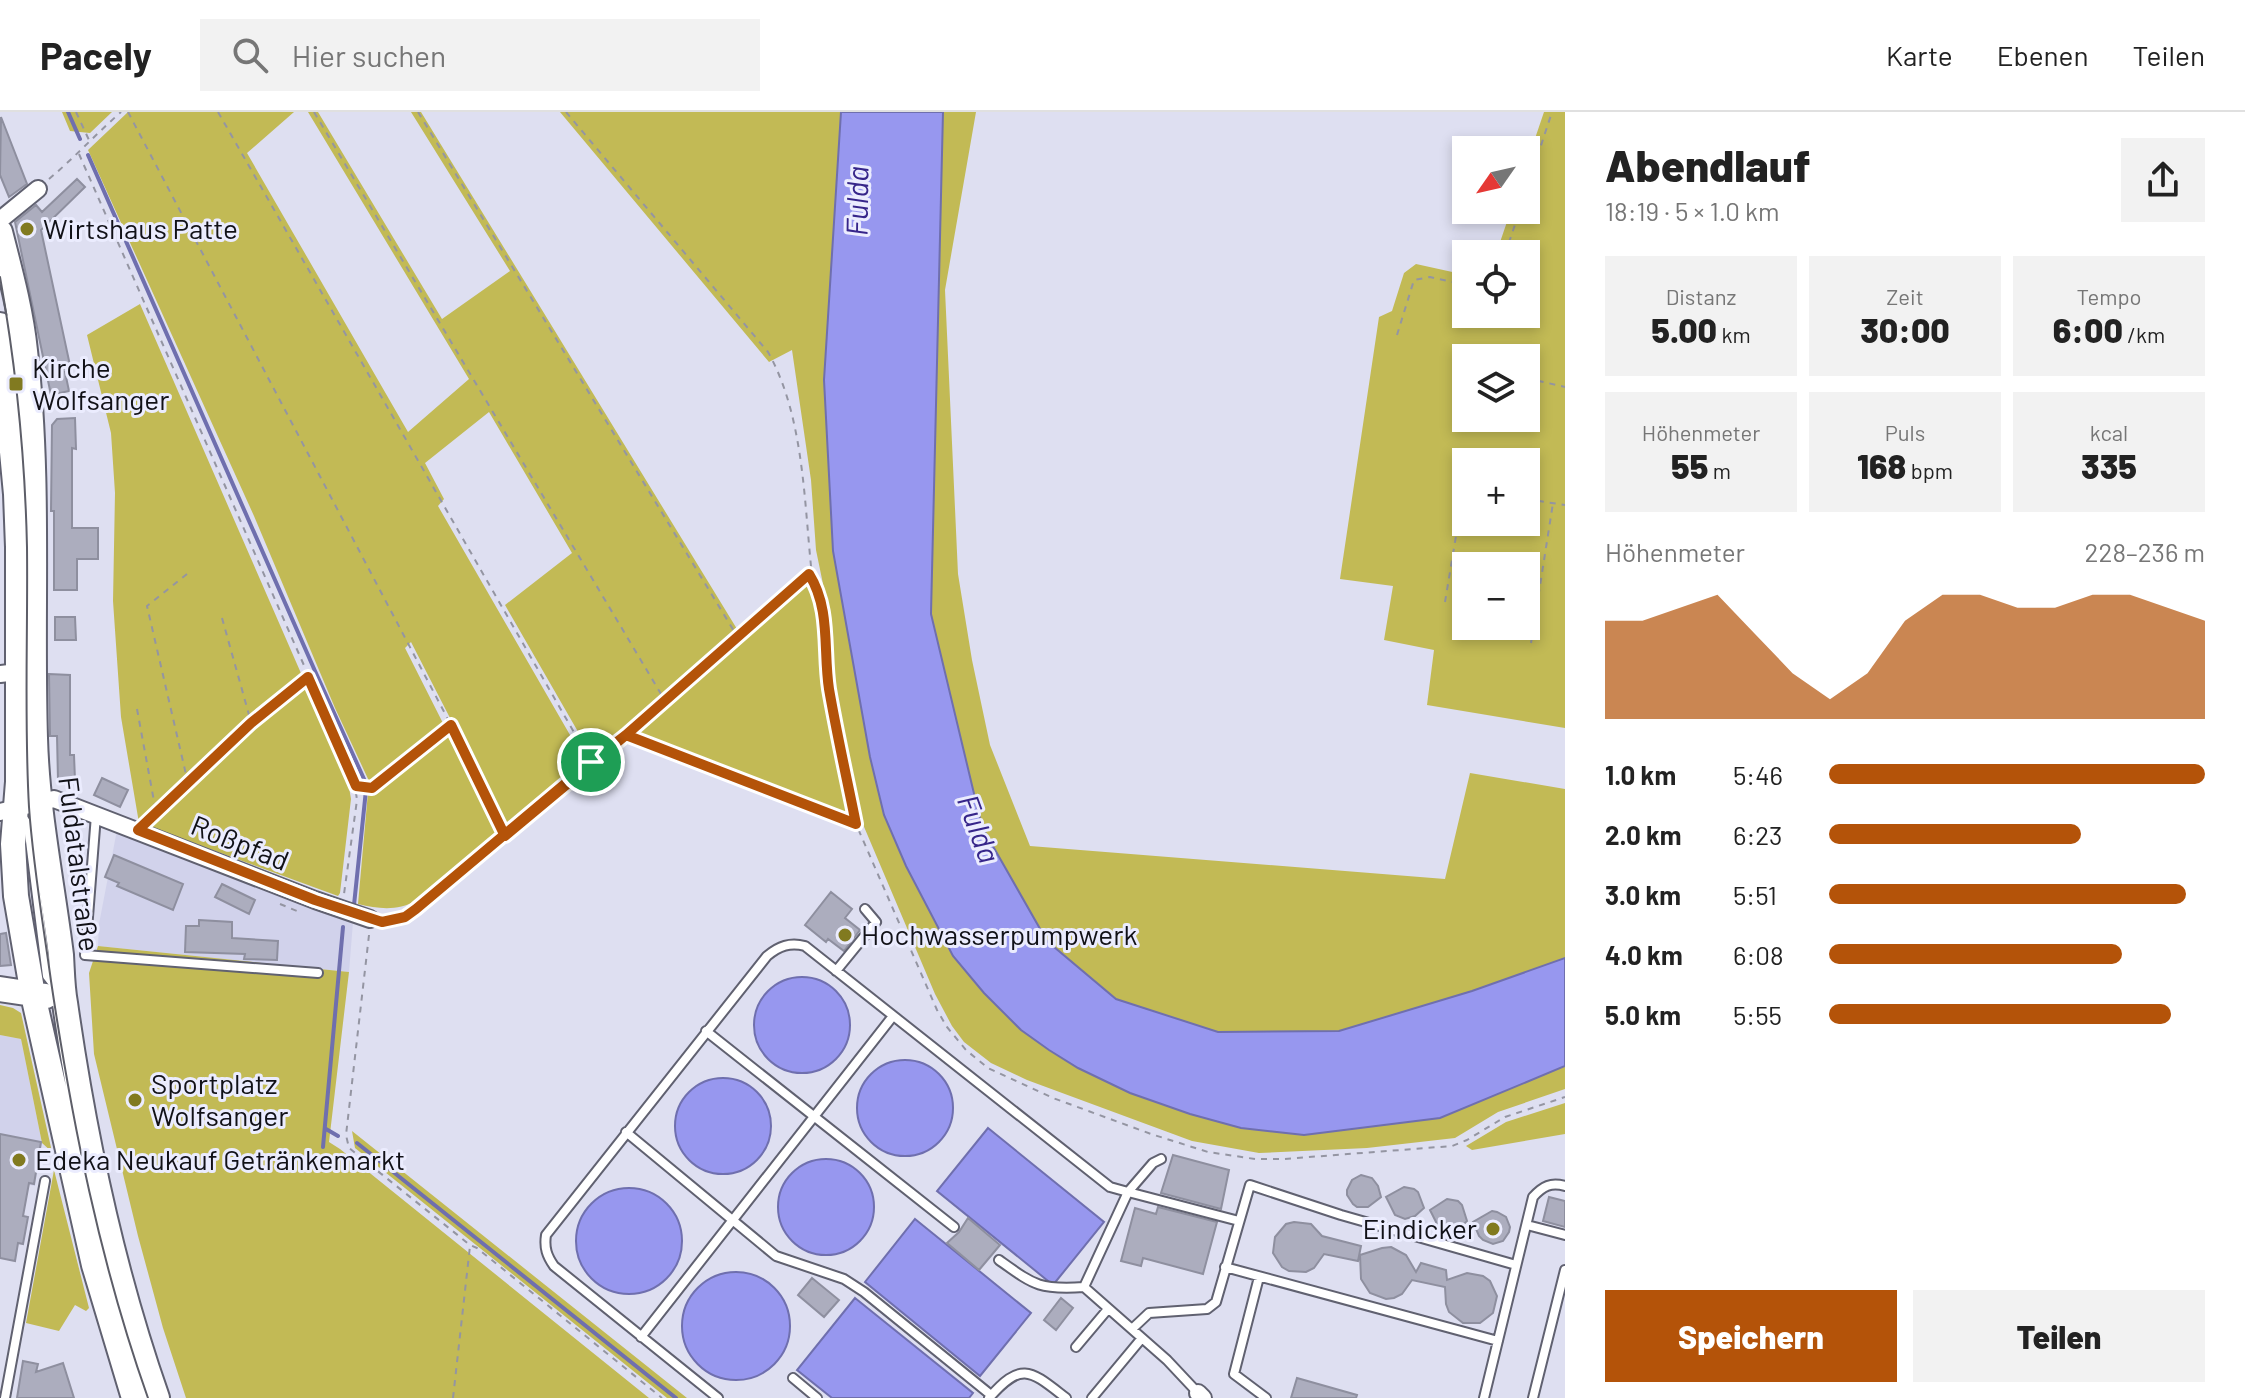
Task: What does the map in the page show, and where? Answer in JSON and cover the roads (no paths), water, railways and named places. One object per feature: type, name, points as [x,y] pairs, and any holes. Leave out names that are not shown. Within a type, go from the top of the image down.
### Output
[{"type":"main road","name":"Fuldatalstraße","points":[[0,232],[25,347],[32,420],[35,740],[39,802],[64,999],[103,1216],[139,1347],[157,1398]]},
{"type":"main road","name":"Fuldatalstraße","points":[[0,325],[18,547],[9,673],[18,782],[13,844],[16,896],[40,985],[94,1265],[134,1398]]},
{"type":"main road","points":[[0,989],[40,985],[64,999]]},
{"type":"street","points":[[0,220],[38,189]]},
{"type":"street","name":"Roßpfad","points":[[14,815],[39,802],[54,799],[370,919]]},
{"type":"lane","points":[[96,814],[85,955],[318,973]]},
{"type":"lane","points":[[836,971],[876,922],[865,909]]},
{"type":"lane","points":[[718,1398],[554,1266],[545,1246],[546,1235],[706,1031],[775,949],[794,943],[805,946],[1110,1187],[1239,1221]]},
{"type":"lane","points":[[641,1337],[893,1016]]},
{"type":"lane","points":[[706,1031],[954,1227]]},
{"type":"lane","points":[[626,1132],[776,1256],[844,1279],[864,1292],[990,1397],[1014,1374],[1030,1373],[1066,1398]]},
{"type":"lane","points":[[1084,1287],[1128,1192],[1153,1163],[1161,1159]]},
{"type":"lane","points":[[5,1398],[45,1181]]},
{"type":"lane","points":[[1484,1398],[1533,1197],[1539,1190],[1555,1183],[1565,1186]]},
{"type":"lane","points":[[1132,1329],[1149,1313],[1207,1309],[1216,1302],[1250,1185],[1341,1215],[1516,1265]]},
{"type":"lane","points":[[1527,1225],[1565,1235]]},
{"type":"lane","points":[[999,1260],[1031,1283],[1056,1289],[1084,1287],[1200,1395]]},
{"type":"lane","points":[[1225,1267],[1498,1341]]},
{"type":"lane","points":[[1533,1398],[1565,1270]]},
{"type":"lane","points":[[1259,1277],[1234,1374],[1266,1398]]},
{"type":"lane","points":[[1076,1347],[1108,1309]]},
{"type":"lane","points":[[1092,1398],[1142,1338]]},
{"type":"lane","points":[[793,1378],[817,1398]]},
{"type":"water","name":"Fulda","points":[[841,112],[943,112],[931,614],[982,827],[1047,941],[1116,999],[1218,1032],[1339,1031],[1472,991],[1565,958],[1565,1066],[1440,1118],[1304,1135],[1241,1128],[1130,1093],[1078,1068],[1021,1030],[953,956],[906,866],[884,815],[870,757],[833,551],[824,380]]},
{"type":"water","points":[[802,977],[820,981],[836,991],[846,1007],[850,1025],[846,1043],[836,1059],[820,1069],[802,1073],[784,1069],[768,1059],[758,1043],[754,1025],[758,1007],[768,991],[784,981]]},
{"type":"water","points":[[905,1060],[923,1063],[939,1074],[950,1090],[953,1108],[950,1126],[939,1142],[923,1153],[905,1156],[887,1153],[871,1142],[860,1126],[857,1108],[860,1090],[871,1074],[887,1063]]},
{"type":"water","points":[[723,1078],[741,1081],[757,1092],[768,1108],[771,1126],[768,1144],[757,1160],[741,1171],[723,1174],[705,1171],[689,1160],[678,1144],[675,1126],[678,1108],[689,1092],[705,1081]]},
{"type":"water","points":[[988,1128],[1104,1222],[1053,1285],[937,1191]]},
{"type":"water","points":[[826,1159],[844,1163],[860,1173],[870,1189],[874,1207],[870,1225],[860,1241],[844,1251],[826,1255],[808,1251],[792,1241],[782,1225],[778,1207],[782,1189],[792,1173],[808,1163]]},
{"type":"water","points":[[629,1188],[649,1192],[666,1204],[678,1221],[682,1241],[678,1261],[666,1278],[649,1290],[629,1294],[609,1290],[592,1278],[580,1261],[576,1241],[580,1221],[592,1204],[609,1192]]},
{"type":"water","points":[[915,1219],[1031,1313],[980,1376],[865,1282]]},
{"type":"water","points":[[736,1272],[757,1276],[774,1288],[786,1305],[790,1326],[786,1347],[774,1364],[757,1376],[736,1380],[715,1376],[698,1364],[686,1347],[682,1326],[686,1305],[698,1288],[715,1276]]},
{"type":"water","points":[[855,1298],[973,1393],[969,1398],[832,1398],[797,1370]]},
{"type":"waterway","points":[[68,112],[80,139]]},
{"type":"waterway","points":[[88,155],[364,779],[366,790],[354,905]]},
{"type":"waterway","points":[[323,1147],[343,927]]},
{"type":"waterway","points":[[326,1129],[338,1136]]},
{"type":"waterway","points":[[357,1143],[676,1398]]},
{"type":"tram line","points":[[0,277],[19,411],[24,479],[27,547],[26,709],[36,872],[59,1034],[89,1192],[116,1296],[148,1398]]},
{"type":"place","name":"Wirtshaus Patte","points":[[27,229]]},
{"type":"place","name":"Kirche Wolfsanger","points":[[16,384]]},
{"type":"place","name":"Hochwasserpumpwerk","points":[[845,935]]},
{"type":"place","name":"Sportplatz Wolfsanger","points":[[135,1100]]},
{"type":"place","name":"Edeka Neukauf Getränkemarkt","points":[[19,1160]]},
{"type":"place","name":"Eindicker","points":[[1493,1229]]}]
